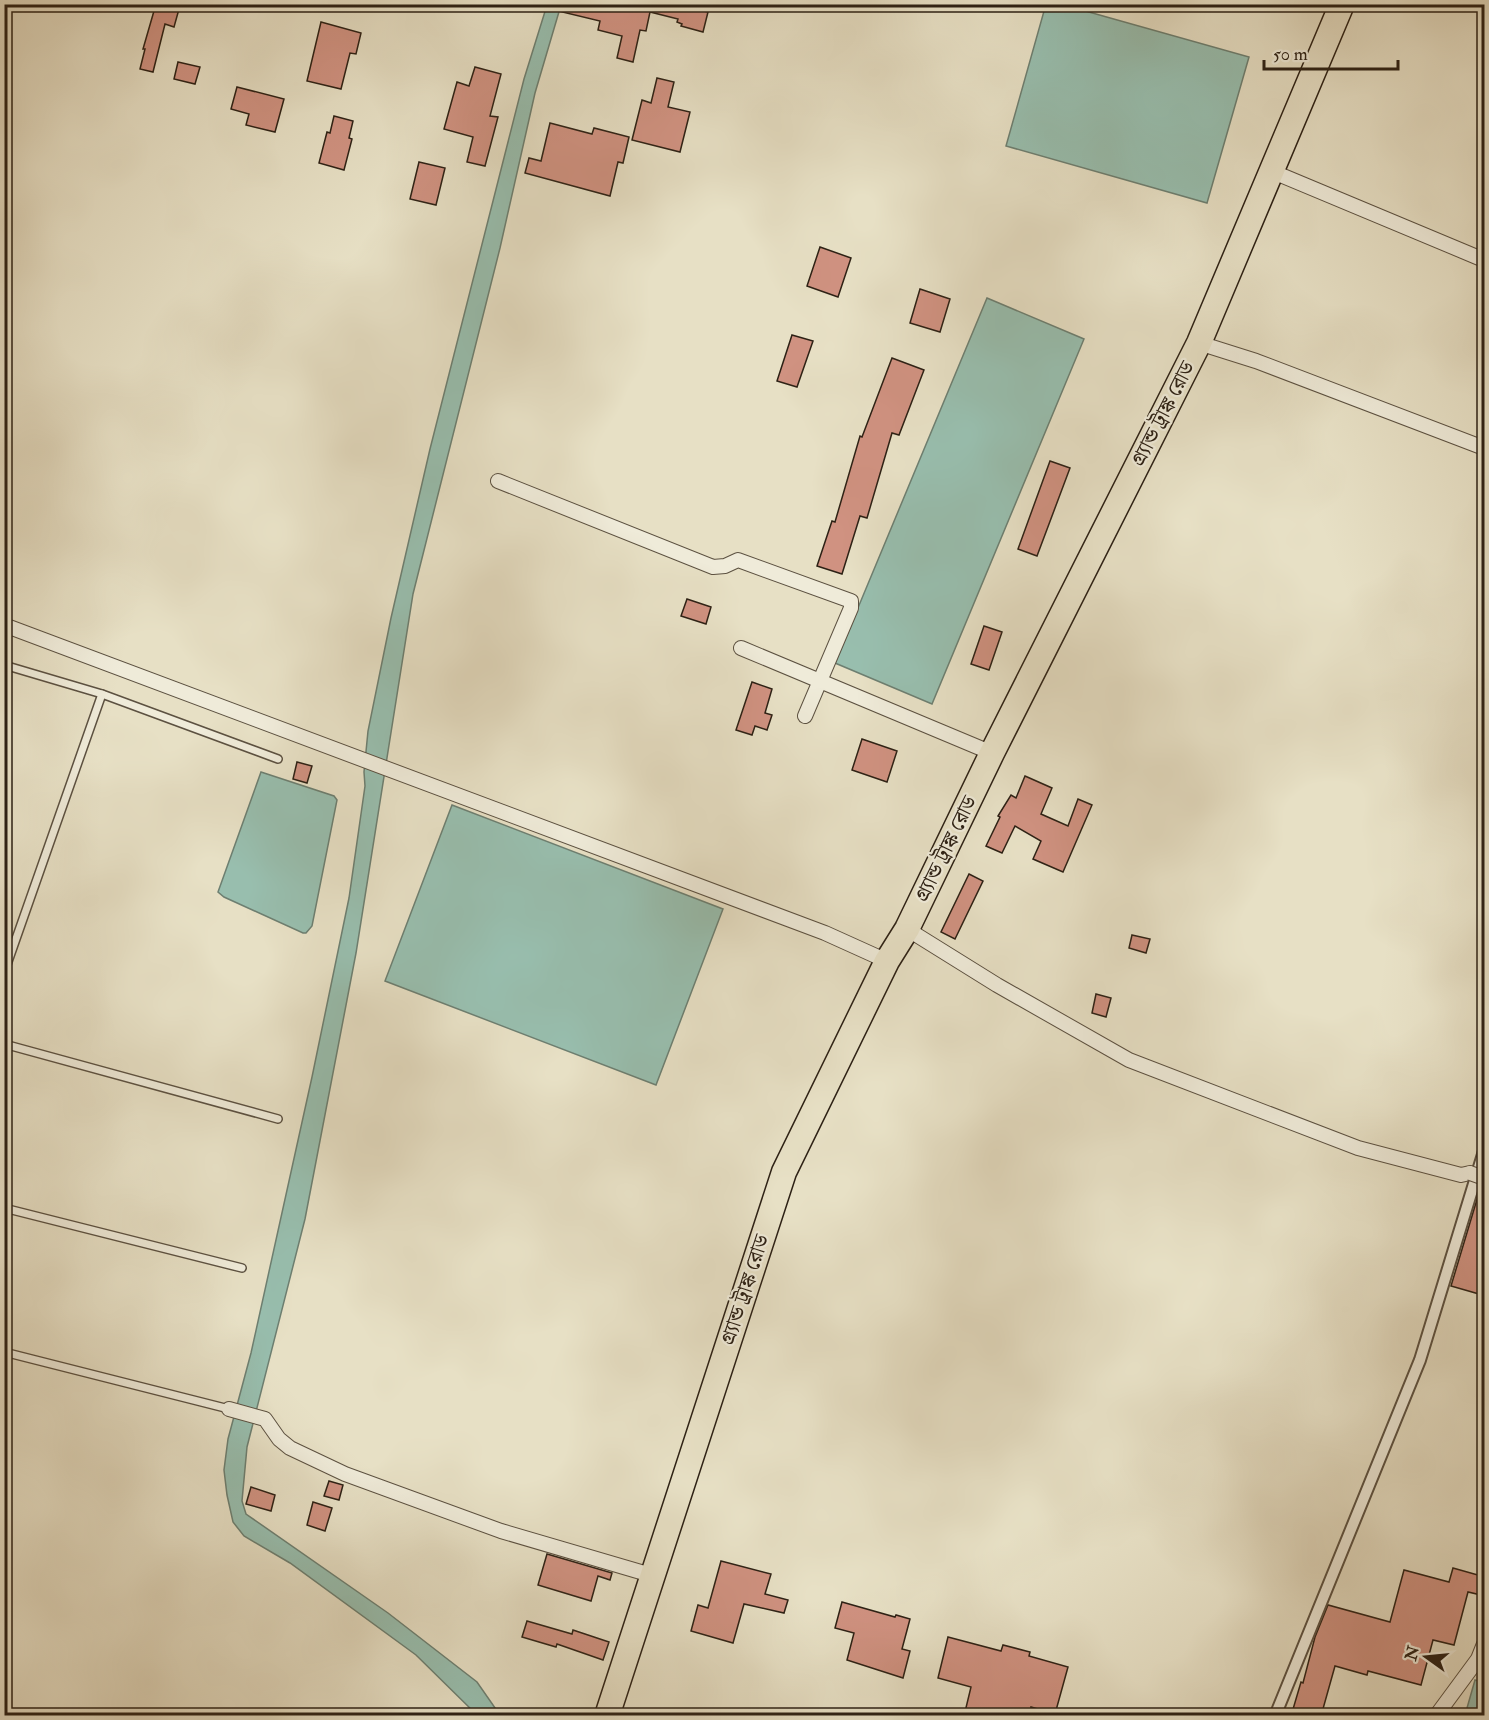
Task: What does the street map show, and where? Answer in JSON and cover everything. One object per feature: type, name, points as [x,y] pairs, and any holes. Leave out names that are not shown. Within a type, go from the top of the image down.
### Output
[{"type":"highway","name":"গ্র্যান্ড ট্রাঙ্ক রোড","points":[[607,1716],[784,1172],[887,961],[907,929],[992,753],[1199,343],[1342,4]]},
{"type":"street","points":[[1271,171],[1485,260]]},
{"type":"street","points":[[1199,343],[1257,361],[1485,448]]},
{"type":"street","points":[[498,481],[713,567],[725,566],[738,560],[851,601],[851,608],[805,716]]},
{"type":"street","points":[[4,625],[814,929],[887,961]]},
{"type":"street","points":[[741,648],[992,753]]},
{"type":"street","points":[[907,929],[997,985],[1129,1060],[1358,1148],[1461,1175],[1470,1173],[1484,1178]]},
{"type":"street","points":[[1275,1716],[1420,1360],[1485,1151]]},
{"type":"street","points":[[229,1409],[265,1419],[279,1439],[290,1448],[345,1474],[501,1531],[651,1575]]},
{"type":"street","points":[[1436,1716],[1478,1659],[1485,1644]]},
{"type":"lane","points":[[4,665],[102,694],[278,759]]},
{"type":"lane","points":[[4,973],[102,694]]},
{"type":"lane","points":[[4,1044],[278,1119]]},
{"type":"lane","points":[[4,1209],[243,1268]]},
{"type":"lane","points":[[4,1352],[229,1409]]},
{"type":"shaded area","points":[[1046,4],[1064,5],[1249,57],[1207,203],[1006,146]]},
{"type":"shaded area","points":[[547,5],[561,5],[535,93],[500,248],[413,594],[356,953],[305,1219],[247,1447],[242,1501],[246,1514],[388,1613],[477,1682],[500,1715],[477,1715],[416,1655],[290,1563],[244,1536],[233,1522],[224,1470],[228,1439],[251,1353],[349,898],[365,786],[368,731],[391,618],[430,449],[524,79]]},
{"type":"shaded area","points":[[987,298],[1084,339],[932,704],[835,663]]},
{"type":"shaded area","points":[[261,772],[334,796],[337,800],[312,926],[306,933],[224,897],[218,892]]},
{"type":"shaded area","points":[[452,805],[723,909],[656,1085],[385,981]]},
{"type":"shaded area","points":[[1475,1680],[1484,1682],[1484,1715],[1465,1715]]},
{"type":"building","points":[[156,4],[179,9],[174,27],[165,24],[153,72],[140,69],[145,49],[143,49]]},
{"type":"building","points":[[555,4],[691,4],[690,8],[708,12],[703,32],[681,26],[682,24],[677,22],[678,19],[650,12],[646,31],[640,30],[633,62],[617,58],[622,36],[598,30],[600,21],[554,10]]},
{"type":"building","points":[[321,22],[361,33],[356,54],[350,53],[341,89],[307,81]]},
{"type":"building","points":[[178,62],[200,67],[195,84],[174,79]]},
{"type":"building","points":[[475,67],[501,74],[490,116],[498,117],[485,166],[467,162],[473,137],[444,129],[457,82],[469,86]]},
{"type":"building","points":[[657,78],[674,82],[668,107],[690,112],[680,152],[632,140],[642,100],[651,103]]},
{"type":"building","points":[[237,87],[284,99],[275,132],[246,125],[249,114],[231,109]]},
{"type":"building","points":[[334,116],[353,121],[349,138],[352,139],[344,170],[319,163],[327,132],[330,133]]},
{"type":"building","points":[[550,123],[592,134],[594,128],[629,137],[623,163],[618,162],[610,196],[525,173],[529,158],[541,161]]},
{"type":"building","points":[[419,162],[445,168],[436,205],[410,199]]},
{"type":"building","points":[[820,247],[851,258],[838,297],[807,286]]},
{"type":"building","points":[[920,289],[950,299],[940,332],[910,323]]},
{"type":"building","points":[[792,335],[813,341],[797,387],[777,381]]},
{"type":"building","points":[[892,358],[924,370],[899,435],[892,433],[867,518],[860,516],[842,574],[817,566],[832,521],[835,522],[860,436],[862,437]]},
{"type":"building","points":[[1050,461],[1070,468],[1037,556],[1018,549]]},
{"type":"building","points":[[687,599],[711,607],[706,624],[681,616]]},
{"type":"building","points":[[984,626],[1002,632],[989,670],[971,664]]},
{"type":"building","points":[[752,682],[772,689],[765,713],[772,715],[767,730],[755,726],[752,735],[736,730]]},
{"type":"building","points":[[862,739],[897,751],[887,782],[852,770]]},
{"type":"building","points":[[297,762],[312,766],[307,783],[293,779]]},
{"type":"building","points":[[1025,776],[1052,788],[1041,814],[1068,826],[1078,799],[1092,805],[1063,872],[1033,859],[1041,841],[1015,826],[1002,853],[986,846],[1000,817],[998,816],[1011,795],[1016,798]]},
{"type":"building","points":[[969,874],[983,881],[955,939],[941,932]]},
{"type":"building","points":[[1132,935],[1150,939],[1146,953],[1129,948]]},
{"type":"building","points":[[1096,994],[1111,998],[1106,1017],[1092,1013]]},
{"type":"building","points":[[1481,1186],[1485,1187],[1485,1273],[1479,1294],[1451,1286]]},
{"type":"building","points":[[329,1481],[343,1485],[339,1500],[324,1496]]},
{"type":"building","points":[[251,1487],[275,1495],[271,1511],[246,1504]]},
{"type":"building","points":[[313,1502],[332,1508],[325,1531],[307,1525]]},
{"type":"building","points":[[547,1554],[612,1573],[610,1580],[598,1576],[591,1601],[538,1585]]},
{"type":"building","points":[[721,1561],[771,1574],[765,1594],[788,1600],[784,1613],[744,1604],[733,1643],[691,1631],[698,1605],[708,1608]]},
{"type":"building","points":[[1453,1568],[1485,1577],[1481,1595],[1468,1592],[1454,1645],[1433,1640],[1421,1685],[1368,1671],[1367,1675],[1335,1666],[1321,1716],[1291,1716],[1301,1682],[1303,1683],[1315,1637],[1328,1605],[1390,1622],[1404,1570],[1449,1582]]},
{"type":"building","points":[[842,1602],[910,1619],[902,1649],[910,1651],[903,1678],[847,1660],[854,1633],[835,1628]]},
{"type":"building","points":[[527,1621],[572,1634],[573,1630],[609,1642],[603,1660],[557,1644],[556,1647],[522,1637]]},
{"type":"building","points":[[948,1637],[1001,1651],[1003,1645],[1030,1652],[1029,1656],[1068,1667],[1055,1714],[1031,1707],[1029,1716],[964,1716],[971,1687],[938,1678]]}]
